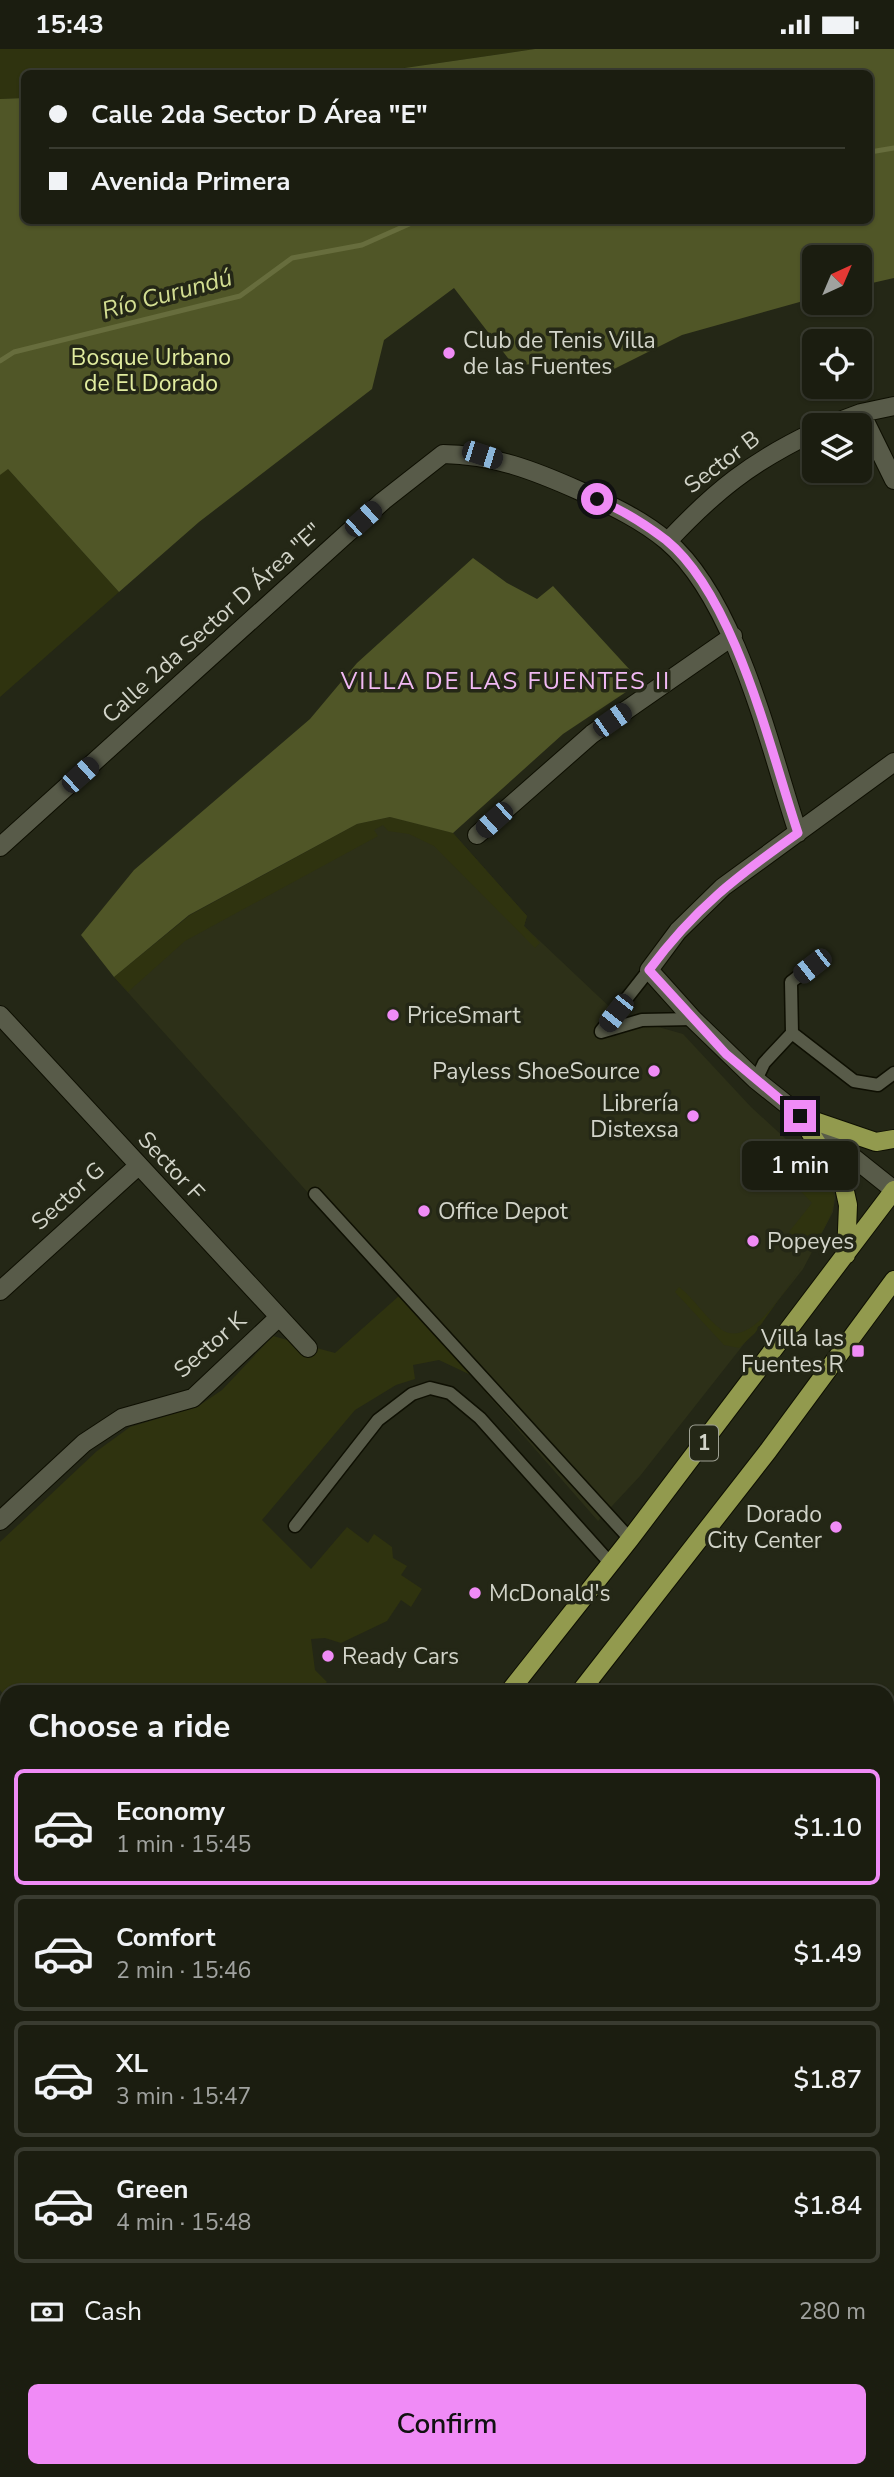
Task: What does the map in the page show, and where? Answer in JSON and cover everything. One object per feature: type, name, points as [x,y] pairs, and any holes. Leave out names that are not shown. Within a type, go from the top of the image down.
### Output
[{"type":"main road","points":[[800,1116],[876,1142],[894,1139]]},
{"type":"main road","points":[[800,1116],[844,1187],[848,1205],[846,1255]]},
{"type":"main road","name":"1","points":[[515,1685],[631,1539],[894,1190]]},
{"type":"main road","name":"1","points":[[591,1685],[894,1280]]},
{"type":"street","points":[[894,406],[861,412],[894,480]]},
{"type":"street","name":"Sector B","points":[[668,541],[711,495],[754,464],[802,438]]},
{"type":"street","name":"Calle 2da Sector D Área \"E\"","points":[[0,847],[383,501],[443,454],[482,455],[550,477],[621,510],[668,541],[705,586],[733,636],[798,833]]},
{"type":"street","points":[[477,835],[592,734],[733,636]]},
{"type":"street","points":[[894,762],[723,887],[678,931],[649,970],[692,1019],[756,1080],[894,1190]]},
{"type":"street","name":"Sector F","points":[[0,1015],[308,1348]]},
{"type":"street","name":"Sector G","points":[[0,1291],[138,1166]]},
{"type":"street","name":"Sector K","points":[[0,1521],[84,1443],[122,1418],[193,1398],[279,1317]]},
{"type":"lane","points":[[756,1080],[764,1063],[792,1033],[792,982],[812,966]]},
{"type":"lane","points":[[649,970],[601,1032],[642,1020],[692,1019]]},
{"type":"lane","points":[[792,1033],[854,1081],[878,1085],[894,1073]]},
{"type":"lane","points":[[315,1194],[631,1539]]},
{"type":"lane","points":[[295,1526],[378,1420],[412,1394],[430,1388],[450,1393],[480,1418],[611,1564]]},
{"type":"shaded area","points":[[0,49],[535,49],[391,70],[21,70],[21,98],[0,99]]},
{"type":"shaded area","points":[[7,468],[119,592],[0,697],[0,475]]},
{"type":"shaded area","points":[[390,817],[453,833],[527,916],[524,926],[616,1013],[602,1031],[655,1026],[683,1034],[751,1107],[826,1176],[836,1193],[833,1212],[803,1269],[640,1476],[598,1521],[400,1295],[114,977]]},
{"type":"shaded area","points":[[390,817],[453,833],[527,916],[524,926],[540,943],[535,948],[434,846],[409,834],[388,831],[383,825],[374,830],[378,836],[185,941],[128,992],[114,977],[190,915],[357,824]]},
{"type":"shaded area","points":[[797,1151],[823,1176],[834,1195],[830,1217],[812,1249],[789,1232],[812,1203],[780,1169]]},
{"type":"shaded area","points":[[679,1287],[716,1325],[733,1334],[756,1324],[781,1296],[755,1333],[739,1348],[724,1345],[675,1292]]},
{"type":"shaded area","points":[[400,1295],[473,1376],[439,1360],[413,1365],[415,1379],[396,1385],[355,1410],[262,1520],[311,1569],[347,1527],[368,1543],[374,1534],[392,1547],[393,1558],[407,1566],[401,1575],[422,1589],[411,1607],[401,1600],[387,1621],[341,1643],[325,1638],[311,1639],[315,1670],[327,1682],[324,1685],[0,1685],[0,1542],[97,1451],[130,1427],[197,1407],[222,1390],[273,1336],[335,1353]]},
{"type":"green space","name":"Bosque Urbano de El Dorado","points":[[535,49],[894,49],[894,278],[872,283],[872,245],[802,245],[802,301],[682,335],[614,369],[585,358],[514,366],[454,288],[384,340],[372,389],[199,522],[119,592],[8,469],[0,475],[0,99],[21,98],[21,224],[873,224],[873,70],[391,70]]},
{"type":"green space","points":[[473,558],[507,583],[537,599],[553,586],[641,682],[563,734],[453,833],[390,817],[357,824],[189,915],[114,977],[81,935],[134,870],[310,719],[357,663]]},
{"type":"waterway","name":"Río Curundú","points":[[873,152],[894,148]]},
{"type":"waterway","name":"Río Curundú","points":[[0,361],[14,352],[240,296],[292,258],[362,245],[409,224]]},
{"type":"place","name":"Club de Tenis Villa de las Fuentes","points":[[449,353]]},
{"type":"place","name":"PriceSmart","points":[[393,1015]]},
{"type":"place","name":"Payless ShoeSource","points":[[654,1071]]},
{"type":"place","name":"Librería Distexsa","points":[[693,1116]]},
{"type":"place","name":"Office Depot","points":[[424,1211]]},
{"type":"place","name":"Popeyes","points":[[753,1241]]},
{"type":"place","name":"Villa las Fuentes R","points":[[858,1351]]},
{"type":"place","name":"Dorado City Center","points":[[836,1527]]},
{"type":"place","name":"McDonald's","points":[[475,1593]]},
{"type":"place","name":"Ready Cars","points":[[328,1656]]},
{"type":"district","name":"VILLA DE LAS FUENTES II","points":[[506,681]]},
{"type":"route","points":[[597,499],[621,510],[668,541],[705,586],[733,636],[798,833],[723,887],[678,931],[649,970],[726,1054],[800,1116]]}]
